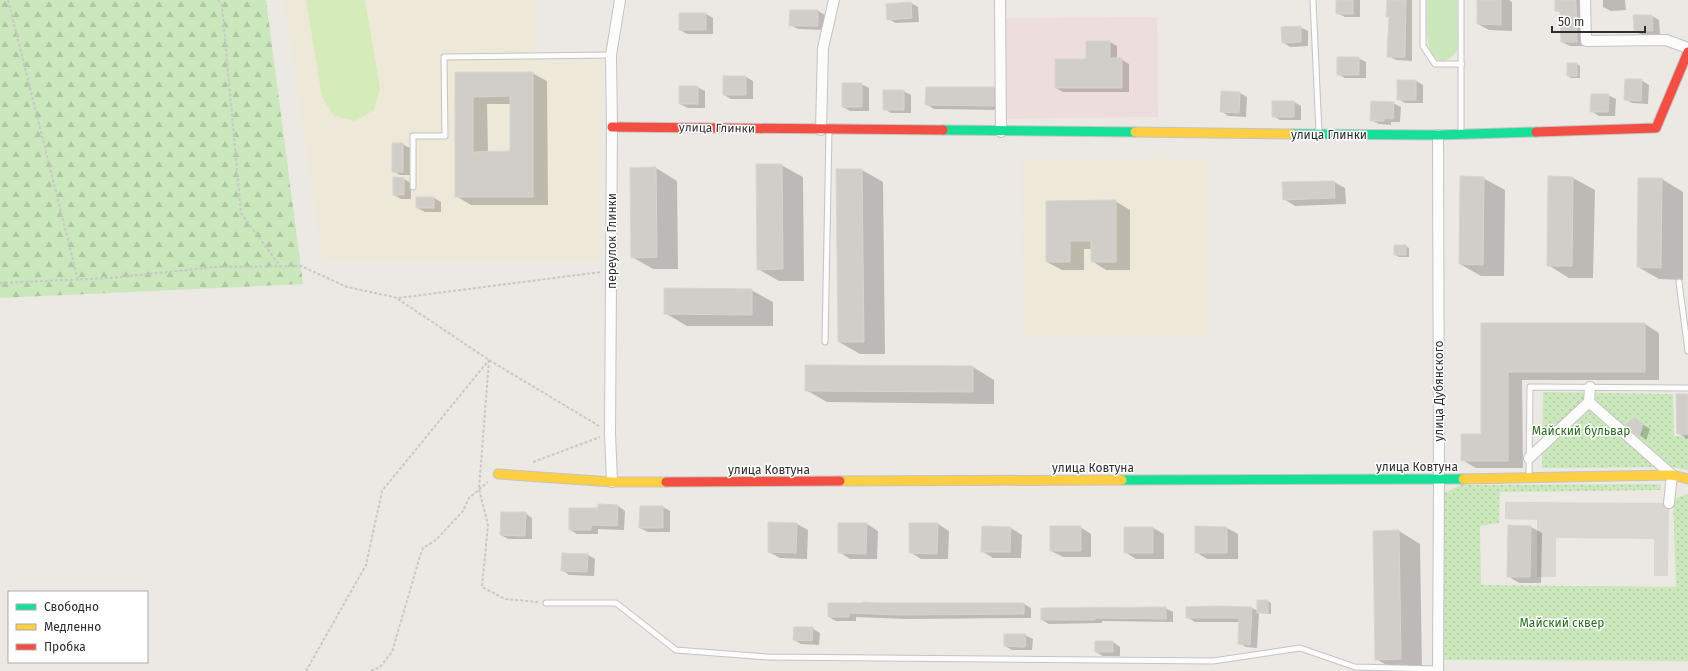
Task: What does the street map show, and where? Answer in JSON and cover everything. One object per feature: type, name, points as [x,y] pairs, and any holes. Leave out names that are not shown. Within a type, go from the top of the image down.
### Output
[{"type":"street","name":"переулок Глинки","points":[[612,482],[610,433],[612,270],[611,55],[620,0]]},
{"type":"street","points":[[825,130],[823,48],[834,0]]},
{"type":"street","points":[[1000,0],[1001,132]]},
{"type":"street","points":[[1585,0],[1586,41],[1666,40],[1688,48]]},
{"type":"street","name":"улица Глинки","points":[[612,127],[1001,132],[1438,135],[1656,128],[1688,52]]},
{"type":"street","name":"улица Дубянского","points":[[1438,135],[1438,670]]},
{"type":"street","points":[[1529,458],[1589,402],[1590,387]]},
{"type":"street","points":[[1589,402],[1672,475],[1669,503]]},
{"type":"street","name":"улица Ковтуна","points":[[498,474],[612,482],[1439,479],[1672,475],[1688,479]]},
{"type":"lane","points":[[1313,0],[1319,134]]},
{"type":"lane","points":[[1423,0],[1423,46],[1435,64],[1462,64]]},
{"type":"lane","points":[[1461,0],[1461,135]]},
{"type":"lane","points":[[413,187],[413,136],[445,136],[444,57],[611,55]]},
{"type":"lane","points":[[825,130],[825,342]]},
{"type":"lane","points":[[1679,282],[1688,351]]},
{"type":"lane","points":[[1529,477],[1530,387],[1688,388]]},
{"type":"lane","points":[[546,603],[616,603],[676,650],[768,657],[1214,661],[1300,648],[1355,666],[1438,670]]},
{"type":"path","points":[[8,0],[78,280]]},
{"type":"path","points":[[218,0],[222,6]]},
{"type":"path","points":[[221,0],[241,213],[280,266]]},
{"type":"path","points":[[0,283],[110,278],[215,267],[301,266],[347,287],[398,298],[612,270]]},
{"type":"path","points":[[398,298],[489,360],[610,433]]},
{"type":"path","points":[[489,360],[479,489],[488,525],[482,587],[505,599],[546,603]]},
{"type":"path","points":[[306,671],[366,566],[382,491],[489,360]]},
{"type":"path","points":[[532,463],[610,433]]},
{"type":"path","points":[[371,671],[380,666],[392,652],[423,548],[436,540],[463,511],[469,498],[498,474]]},
{"type":"shaded area","points":[[284,0],[536,0],[536,62],[602,61],[600,261],[323,261]]},
{"type":"shaded area","points":[[1157,17],[1158,117],[1005,119],[1005,18]]},
{"type":"shaded area","points":[[1207,159],[1208,335],[1023,336],[1022,160]]},
{"type":"shaded area","points":[[1505,502],[1669,503],[1668,576],[1654,576],[1654,539],[1556,538],[1556,577],[1537,577],[1537,520],[1505,519]]},
{"type":"green space","points":[[0,0],[266,0],[303,284],[0,298]]},
{"type":"green space","points":[[306,0],[365,0],[380,89],[374,110],[355,121],[334,116],[322,97]]},
{"type":"green space","points":[[1427,0],[1457,0],[1458,46],[1452,57],[1443,61],[1436,59],[1429,45]]},
{"type":"green space","name":"Майский бульвар","points":[[1543,392],[1673,394],[1674,436],[1688,436],[1688,470],[1671,467],[1542,468]]},
{"type":"green space","name":"Майский сквер","points":[[1661,484],[1661,490],[1500,492],[1499,523],[1480,526],[1481,585],[1676,587],[1673,499],[1688,494],[1688,661],[1443,660],[1443,494],[1460,485]]},
{"type":"building","points":[[1336,0],[1353,0],[1353,14],[1336,14]]},
{"type":"building","points":[[1387,0],[1406,0],[1405,57],[1387,57],[1389,17],[1386,17]]},
{"type":"building","points":[[1477,0],[1501,0],[1501,25],[1477,24]]},
{"type":"building","points":[[1555,0],[1576,0],[1577,42],[1561,42],[1560,11],[1555,11]]},
{"type":"building","points":[[911,2],[912,18],[887,20],[886,4]]},
{"type":"building","points":[[790,10],[818,10],[818,26],[789,26]]},
{"type":"building","points":[[679,13],[706,13],[706,30],[679,30]]},
{"type":"building","points":[[1633,15],[1652,15],[1653,31],[1634,31]]},
{"type":"building","points":[[1301,26],[1301,42],[1282,43],[1281,27]]},
{"type":"building","points":[[1086,41],[1110,41],[1110,58],[1122,58],[1122,88],[1055,88],[1055,59],[1086,59]]},
{"type":"building","points":[[1337,57],[1359,57],[1359,75],[1337,75]]},
{"type":"building","points":[[1567,63],[1577,63],[1577,76],[1567,76]]},
{"type":"building","points":[[455,72],[533,72],[533,197],[455,197]],"holes":[[[510,96],[510,151],[473,152],[473,97]]]},
{"type":"building","points":[[723,76],[746,76],[746,95],[723,95]]},
{"type":"building","points":[[1625,79],[1642,79],[1641,101],[1624,100]]},
{"type":"building","points":[[1397,80],[1416,80],[1416,100],[1397,100]]},
{"type":"building","points":[[842,83],[862,83],[862,107],[842,107]]},
{"type":"building","points":[[679,86],[698,86],[698,104],[679,104]]},
{"type":"building","points":[[926,87],[994,87],[994,106],[925,105]]},
{"type":"building","points":[[883,90],[904,90],[904,110],[883,110]]},
{"type":"building","points":[[1221,91],[1240,92],[1239,113],[1220,112]]},
{"type":"building","points":[[1591,94],[1609,94],[1608,112],[1590,112]]},
{"type":"building","points":[[1272,101],[1294,101],[1294,117],[1272,117]]},
{"type":"building","points":[[1371,101],[1394,102],[1393,119],[1384,118],[1384,121],[1370,121]]},
{"type":"building","points":[[392,143],[403,143],[403,172],[392,172]]},
{"type":"building","points":[[756,164],[782,164],[783,269],[757,270]]},
{"type":"building","points":[[656,167],[657,257],[631,258],[630,168]]},
{"type":"building","points":[[836,169],[862,169],[864,342],[838,342]]},
{"type":"building","points":[[1460,176],[1484,177],[1483,265],[1459,264]]},
{"type":"building","points":[[1548,176],[1573,177],[1572,266],[1547,266]]},
{"type":"building","points":[[393,177],[404,178],[404,195],[393,195]]},
{"type":"building","points":[[1638,178],[1662,178],[1661,268],[1637,267]]},
{"type":"building","points":[[1334,181],[1335,198],[1283,200],[1282,182]]},
{"type":"building","points":[[416,197],[434,197],[434,208],[416,208]]},
{"type":"building","points":[[1116,200],[1116,262],[1091,262],[1091,241],[1070,241],[1070,262],[1046,262],[1046,201]]},
{"type":"building","points":[[1394,245],[1406,245],[1406,255],[1394,255]]},
{"type":"building","points":[[664,288],[752,289],[752,315],[664,314]]},
{"type":"building","points":[[1481,323],[1645,323],[1645,372],[1508,372],[1508,461],[1461,461],[1461,434],[1481,434]]},
{"type":"building","points":[[805,365],[973,366],[973,392],[805,391]]},
{"type":"building","points":[[1676,394],[1688,394],[1688,434],[1677,434]]},
{"type":"building","points":[[1635,417],[1643,424],[1639,437],[1625,425]]},
{"type":"building","points":[[598,504],[618,505],[617,526],[591,525],[591,530],[569,530],[569,508],[598,508]]},
{"type":"building","points":[[640,506],[663,506],[663,528],[639,528]]},
{"type":"building","points":[[501,512],[526,512],[525,536],[500,535]]},
{"type":"building","points":[[768,522],[797,523],[796,553],[768,552]]},
{"type":"building","points":[[838,523],[867,523],[866,554],[838,553]]},
{"type":"building","points":[[909,523],[938,523],[937,554],[909,553]]},
{"type":"building","points":[[1508,525],[1531,526],[1530,577],[1507,577]]},
{"type":"building","points":[[982,526],[1011,527],[1010,552],[981,552]]},
{"type":"building","points":[[1050,526],[1081,526],[1081,551],[1050,551]]},
{"type":"building","points":[[1195,526],[1227,527],[1227,553],[1195,553]]},
{"type":"building","points":[[1124,527],[1153,527],[1153,553],[1124,553]]},
{"type":"building","points":[[1399,530],[1401,659],[1375,660],[1373,531]]},
{"type":"building","points":[[562,553],[588,554],[587,572],[561,571]]},
{"type":"building","points":[[1257,600],[1268,600],[1268,613],[1257,613]]},
{"type":"building","points":[[828,603],[1024,603],[1024,614],[899,615],[849,613],[849,617],[828,617]]},
{"type":"building","points":[[1166,607],[1166,619],[1095,618],[1095,620],[1041,620],[1041,608]]},
{"type":"building","points":[[1186,607],[1252,607],[1250,645],[1238,644],[1239,618],[1186,618]]},
{"type":"building","points":[[794,627],[813,627],[812,641],[793,640]]},
{"type":"building","points":[[1004,634],[1026,634],[1025,647],[1004,646]]},
{"type":"building","points":[[1095,641],[1113,641],[1113,652],[1095,652]]},
{"type":"traffic: fast","points":[[943,130],[1135,132]]},
{"type":"traffic: fast","points":[[1292,134],[1438,135],[1536,132]]},
{"type":"traffic: fast","points":[[1122,480],[1463,479]]},
{"type":"traffic: slow","points":[[1135,132],[1292,134]]},
{"type":"traffic: slow","points":[[498,474],[612,482],[666,482]]},
{"type":"traffic: slow","points":[[1463,479],[1672,475],[1688,479]]},
{"type":"traffic: slow","points":[[840,481],[1122,480]]},
{"type":"traffic: jam","points":[[1536,132],[1656,128],[1688,52]]},
{"type":"traffic: jam","points":[[612,127],[943,130]]},
{"type":"traffic: jam","points":[[666,482],[840,481]]}]
